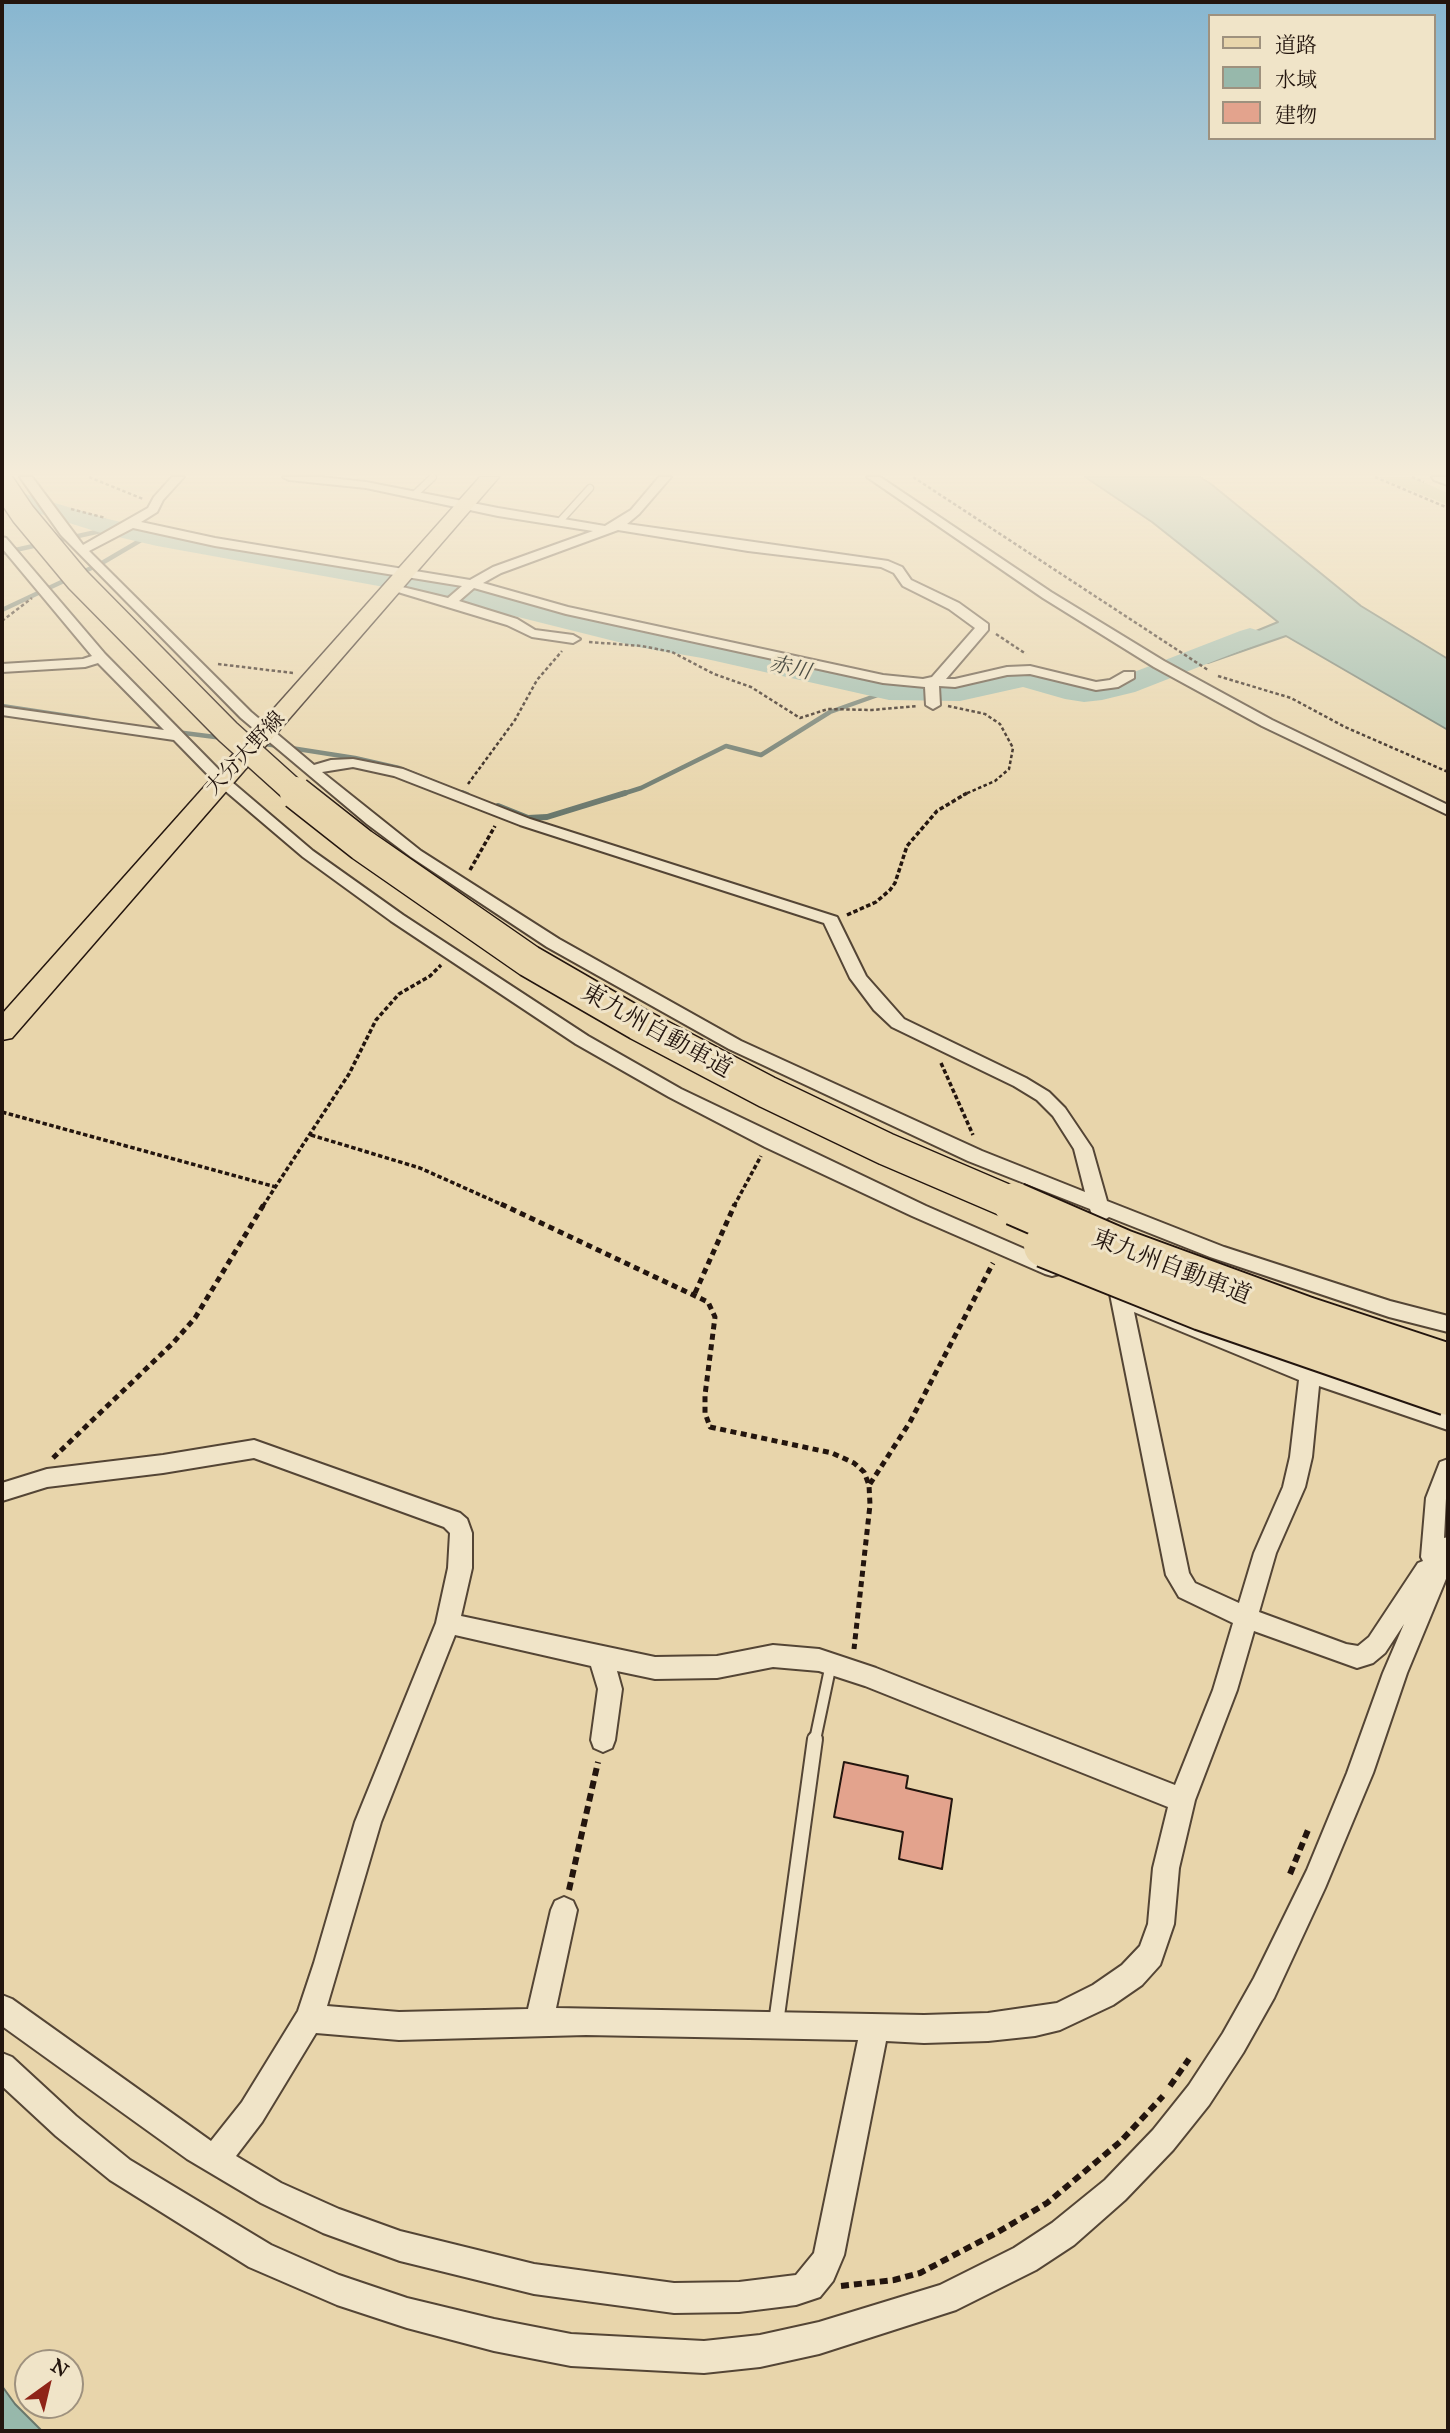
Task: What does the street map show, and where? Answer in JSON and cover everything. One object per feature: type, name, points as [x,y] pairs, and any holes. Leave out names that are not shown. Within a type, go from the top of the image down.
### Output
[{"type":"highway","name":"東九州自動車道","points":[[61,591],[92,627],[215,750],[314,837],[415,914],[566,1009],[748,1109],[1113,1288],[1448,1394]]},
{"type":"highway","name":"東九州自動車道","points":[[89,591],[238,741],[295,792],[362,845],[529,961],[638,1024],[743,1080],[886,1149],[1123,1251],[1295,1314],[1448,1365]]},
{"type":"highway","points":[[1113,1288],[1448,1407]]},
{"type":"main road","name":"大分大野線","points":[[2,1031],[221,780],[392,591]]},
{"type":"street","points":[[121,591],[189,661],[266,732],[372,821],[416,854],[553,943],[635,990],[735,1045],[823,1088],[928,1136],[1099,1207],[1217,1252],[1389,1309],[1448,1324]]},
{"type":"street","points":[[423,591],[512,622],[532,633],[573,639]]},
{"type":"street","points":[[450,602],[464,591]]},
{"type":"street","points":[[496,591],[566,610],[860,676],[912,682],[955,683],[1001,672],[1030,670],[1096,686],[1113,684],[1129,675]]},
{"type":"street","points":[[922,591],[954,606],[983,625],[947,670],[932,682]]},
{"type":"street","points":[[1039,591],[1159,664],[1267,723],[1448,811]]},
{"type":"street","points":[[43,592],[100,657],[221,780],[308,854],[452,956],[582,1040],[772,1142],[1062,1274]]},
{"type":"street","points":[[2,668],[85,663],[100,657]]},
{"type":"street","points":[[932,682],[933,705]]},
{"type":"street","points":[[2,711],[180,737]]},
{"type":"street","points":[[312,770],[338,763],[367,765],[424,780],[525,822],[831,920],[842,948],[871,996],[898,1023],[1020,1082],[1052,1104],[1083,1148],[1099,1207],[1113,1288],[1179,1581],[1193,1594],[1247,1618],[1346,1655],[1365,1655],[1377,1646],[1440,1555]]},
{"type":"street","points":[[1113,1288],[1310,1375],[1448,1421]]},
{"type":"street","points":[[309,2018],[399,2026],[586,2021],[776,2023],[953,2029],[1035,2022],[1083,2006],[1132,1975],[1150,1955],[1157,1940],[1166,1868],[1182,1800],[1225,1690],[1265,1553],[1294,1487],[1310,1375]]},
{"type":"street","points":[[2,1492],[47,1478],[163,1464],[248,1449],[264,1451],[452,1520],[459,1526],[462,1548],[460,1568],[447,1623],[413,1715],[388,1768],[368,1822],[328,1963],[309,2018],[252,2112],[215,2160]]},
{"type":"street","points":[[2,2067],[66,2126],[120,2170],[260,2256],[337,2290],[407,2313],[494,2336],[570,2350],[704,2357],[761,2351],[808,2341],[907,2312],[980,2283],[1025,2259],[1063,2234],[1115,2190],[1163,2140],[1199,2095],[1233,2043],[1264,1988],[1338,1829],[1440,1555],[1437,1499],[1448,1468]]},
{"type":"street","points":[[447,1623],[601,1658],[663,1668],[717,1667],[773,1656],[798,1657],[841,1667],[1182,1800]]},
{"type":"street","points":[[601,1658],[610,1689],[603,1740]]},
{"type":"street","points":[[542,2008],[565,1910]]},
{"type":"street","points":[[2,2009],[215,2160],[271,2193],[347,2227],[400,2246],[534,2279],[674,2298],[739,2297],[796,2290],[809,2286],[822,2270],[829,2255],[875,2026]]},
{"type":"lane","points":[[776,2023],[816,1734],[841,1667]]},
{"type":"path","points":[[1087,591],[1219,677],[1291,698],[1345,727],[1448,772]]},
{"type":"path","points":[[2,621],[43,592]]},
{"type":"path","points":[[458,795],[515,720],[537,680],[573,639],[672,652],[715,674],[751,687],[769,701],[800,718],[828,709],[872,710],[933,705],[964,708],[993,718],[1010,738],[1013,756],[1009,769],[995,781],[949,802],[930,817],[906,846],[895,883],[883,897],[866,907],[831,920]]},
{"type":"path","points":[[189,661],[318,674]]},
{"type":"path","points":[[47,1478],[50,1462],[61,1448],[173,1343],[195,1318],[349,1074],[376,1020],[400,993],[430,976],[452,956]]},
{"type":"path","points":[[931,1041],[976,1143]]},
{"type":"path","points":[[2,1112],[276,1187]]},
{"type":"path","points":[[311,1135],[420,1168],[695,1293],[708,1302],[715,1317],[705,1395],[705,1413],[710,1427],[838,1455],[860,1468],[869,1485],[870,1506],[841,1667]]},
{"type":"path","points":[[695,1293],[744,1184],[772,1142]]},
{"type":"path","points":[[869,1485],[910,1422],[1002,1248]]},
{"type":"path","points":[[565,1910],[603,1740]]},
{"type":"path","points":[[1289,1876],[1310,1827]]},
{"type":"path","points":[[809,2286],[866,2285],[920,2273],[1047,2203],[1120,2142],[1167,2092],[1195,2051]]},
{"type":"water","points":[[1238,591],[1342,591],[1361,606],[1448,659],[1448,730],[1286,636],[1208,663],[1195,656],[1278,622]]},
{"type":"water","points":[[2,2386],[14,2403],[14,2419],[30,2419],[42,2431],[2,2431]]},
{"type":"building","points":[[844,1762],[908,1776],[906,1788],[952,1799],[942,1869],[899,1859],[903,1832],[834,1817]]},
{"type":"waterway","points":[[2,610],[43,591]]},
{"type":"waterway","name":"赤川","points":[[444,591],[638,638],[702,649],[889,691],[960,692],[1024,678],[1065,690],[1084,693],[1102,691],[1125,686],[1250,637]]},
{"type":"waterway","points":[[619,795],[641,788],[726,746],[761,755],[830,712],[889,691]]},
{"type":"waterway","points":[[2,706],[88,719]]},
{"type":"waterway","points":[[176,732],[223,738]]},
{"type":"waterway","points":[[259,743],[355,758],[399,768],[466,795]]},
{"type":"waterway","points":[[462,793],[467,795]]},
{"type":"waterway","points":[[498,806],[528,818],[547,817],[625,793]]}]
